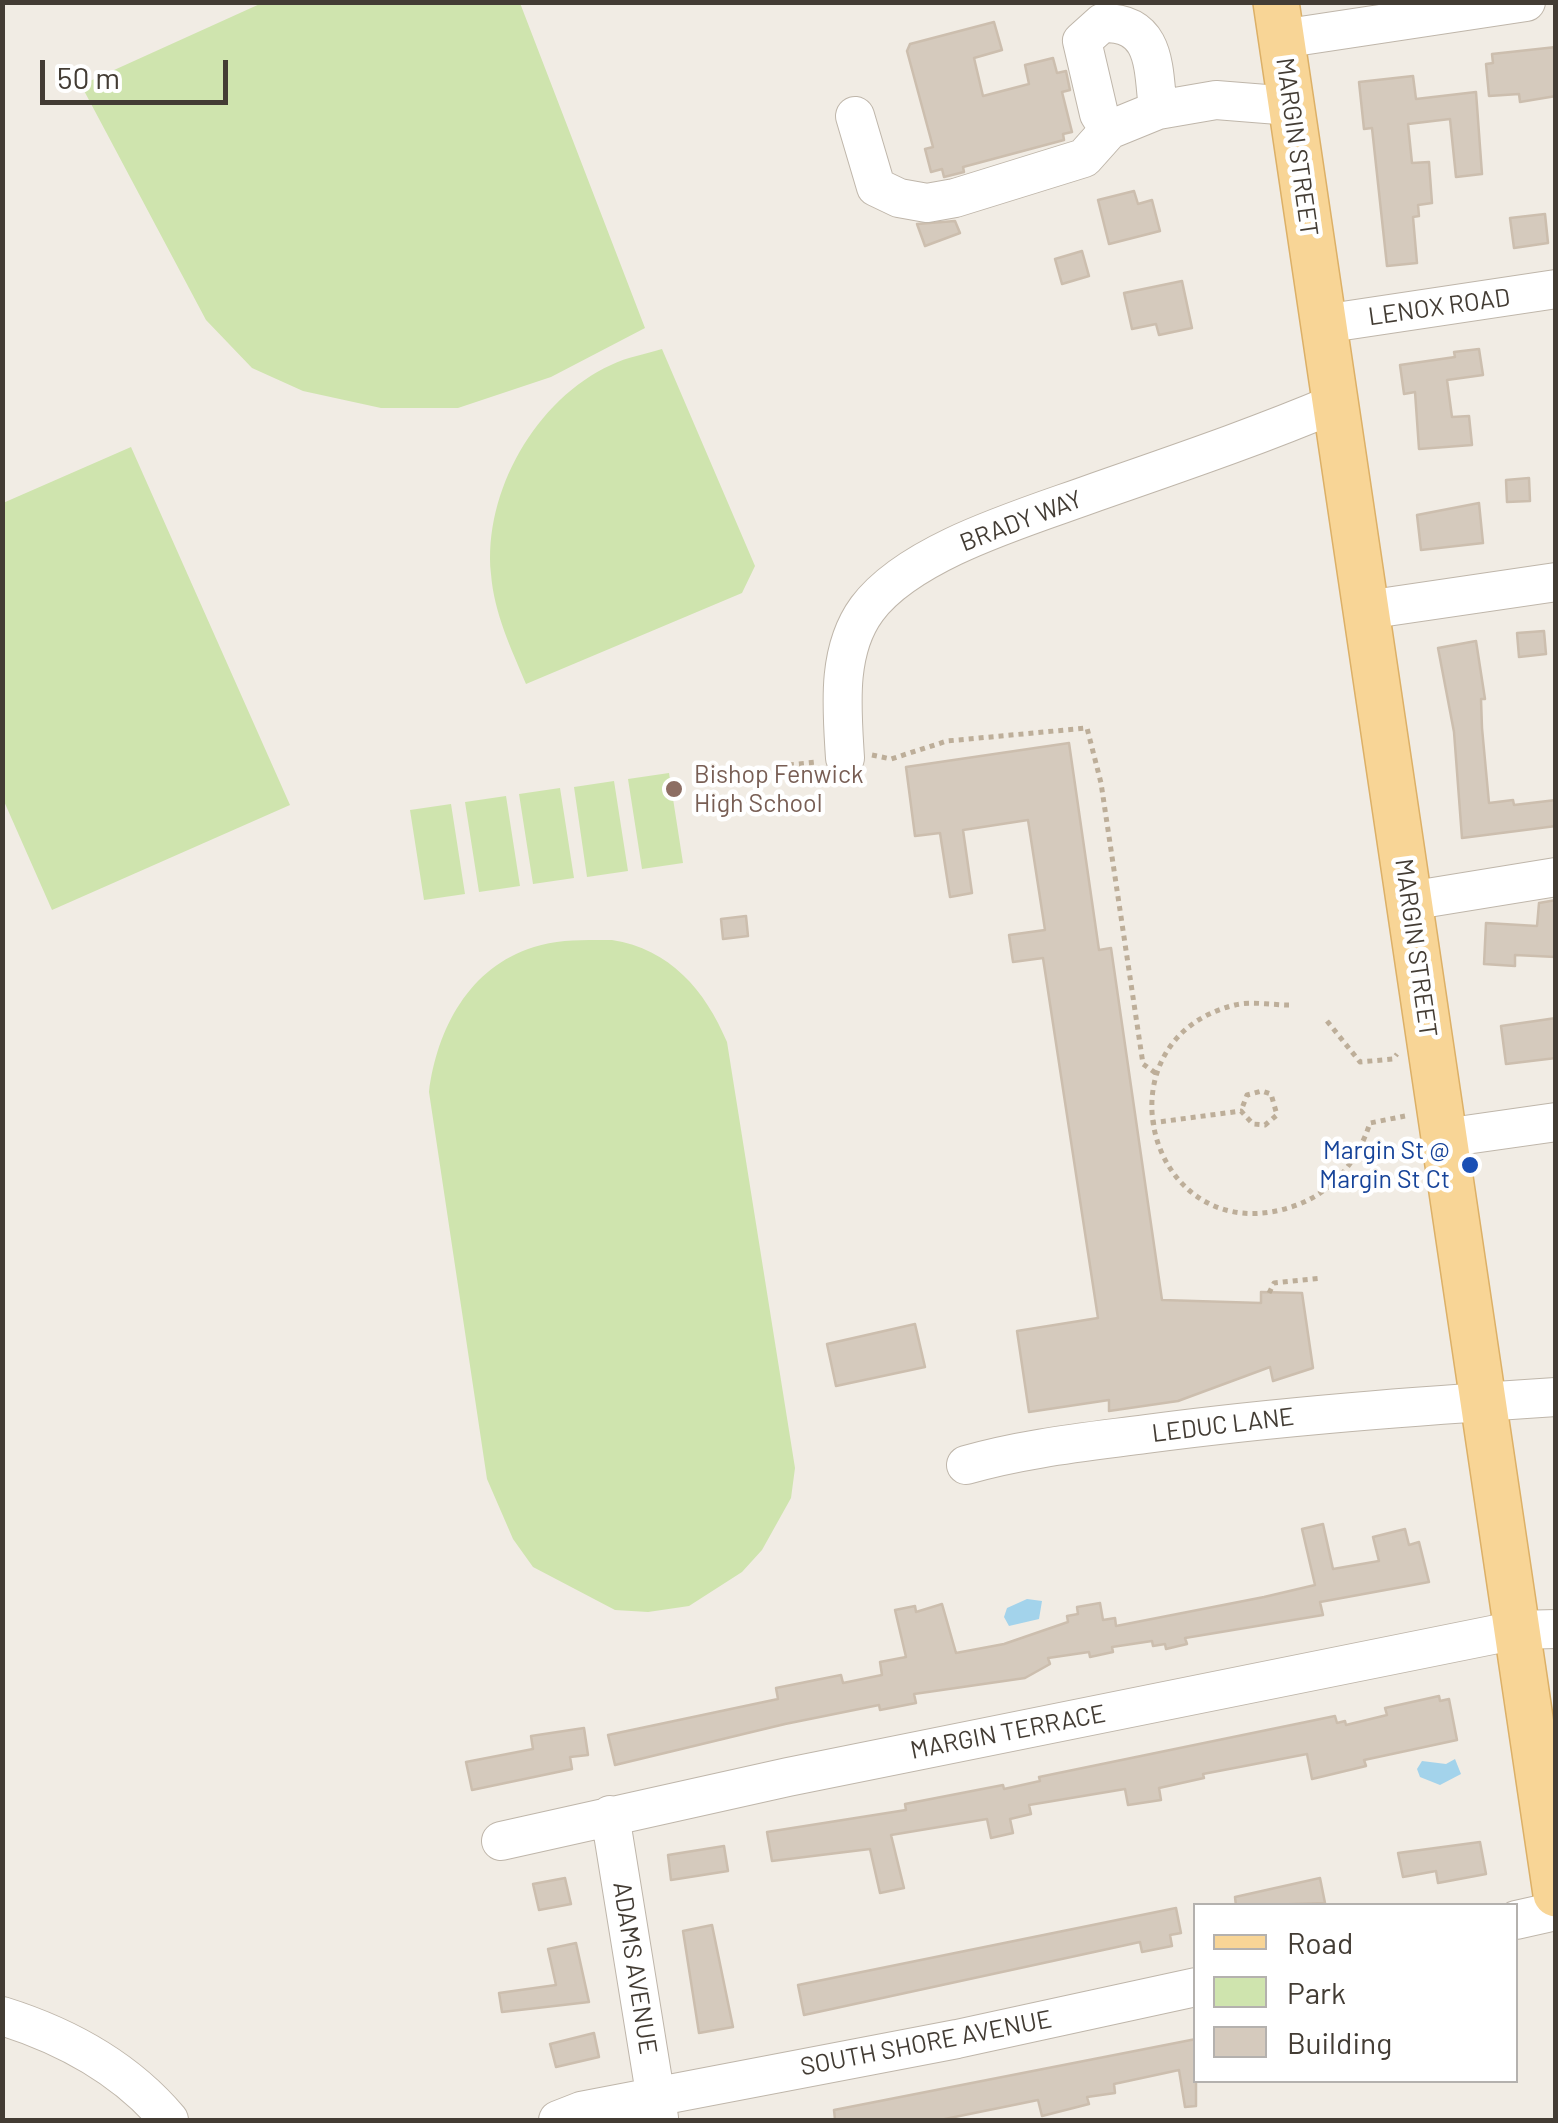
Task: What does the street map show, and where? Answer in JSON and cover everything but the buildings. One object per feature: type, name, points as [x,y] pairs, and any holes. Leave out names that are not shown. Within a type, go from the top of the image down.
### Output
[{"type":"main road","name":"MARGIN STREET","points":[[1278,21],[1409,901],[1425,1127],[1481,1404],[1536,1629],[1556,1894]]},
{"type":"street","points":[[1278,21],[1526,2]]},
{"type":"street","points":[[1109,130],[1100,114],[1082,41],[1102,22],[1125,22],[1142,32],[1152,65],[1158,110]]},
{"type":"street","points":[[855,116],[876,187],[900,198],[926,203],[1084,158],[1109,130],[1158,110],[1216,100],[1291,106]]},
{"type":"street","name":"LENOX ROAD","points":[[1323,324],[1556,289]]},
{"type":"street","name":"BRADY WAY","points":[[845,758],[842,712],[851,640],[866,610],[893,584],[963,541],[1334,404]]},
{"type":"street","points":[[1366,610],[1556,582]]},
{"type":"street","points":[[1409,901],[1556,876]]},
{"type":"street","points":[[1425,1127],[1556,1122]]},
{"type":"street","name":"LEDUC LANE","points":[[966,1465],[1070,1444],[1209,1426],[1336,1412],[1556,1397]]},
{"type":"street","name":"MARGIN TERRACE","points":[[501,1841],[610,1815],[1536,1629]]},
{"type":"street","name":"ADAMS AVENUE","points":[[610,1815],[658,2108]]},
{"type":"street","points":[[1518,1920],[1556,1912]]},
{"type":"street","name":"SOUTH SHORE AVENUE","points":[[558,2120],[581,2110],[658,2108],[1193,1988]]},
{"type":"street","points":[[2,2016],[80,2048],[124,2078],[170,2120]]},
{"type":"path","points":[[845,758],[869,754],[892,759],[947,741],[1086,728],[1101,783],[1143,1064],[1157,1074]]},
{"type":"path","points":[[1288,1005],[1238,1004],[1214,1013],[1179,1036],[1157,1074],[1151,1123],[1164,1160],[1188,1190],[1220,1208],[1260,1214],[1306,1202],[1352,1163],[1370,1123],[1425,1127]]},
{"type":"path","points":[[1326,1020],[1360,1062],[1393,1059],[1397,1054]]},
{"type":"path","points":[[1262,1091],[1271,1094],[1278,1106],[1277,1115],[1264,1125],[1254,1124],[1241,1111],[1247,1095],[1262,1091]]},
{"type":"path","points":[[1151,1123],[1241,1111]]},
{"type":"path","points":[[1269,1292],[1274,1283],[1322,1278]]},
{"type":"green space","points":[[262,3],[520,3],[645,328],[551,377],[458,408],[381,408],[303,391],[252,368],[206,320],[81,85]]},
{"type":"green space","points":[[662,349],[755,566],[742,593],[526,684],[499,616],[491,574],[496,512],[506,481],[538,424],[559,400],[611,365]]},
{"type":"green space","points":[[131,447],[290,805],[52,910],[3,799],[3,503]]},
{"type":"green space","points":[[669,773],[683,863],[642,869],[628,779]]},
{"type":"green space","points":[[614,781],[628,871],[587,877],[574,787]]},
{"type":"green space","points":[[560,788],[574,878],[533,884],[519,794]]},
{"type":"green space","points":[[506,796],[520,886],[479,892],[465,802]]},
{"type":"green space","points":[[451,804],[465,894],[424,900],[410,810]]},
{"type":"green space","points":[[612,940],[651,952],[683,975],[708,1005],[727,1042],[795,1468],[791,1498],[762,1550],[742,1572],[689,1606],[648,1612],[615,1610],[533,1567],[513,1539],[487,1479],[429,1092],[449,1024],[460,1003],[491,969],[511,956],[543,944]]},
{"type":"water","points":[[1027,1599],[1042,1601],[1039,1619],[1009,1626],[1004,1617],[1007,1608]]},
{"type":"water","points":[[1455,1759],[1461,1774],[1440,1785],[1420,1777],[1417,1769],[1422,1761],[1446,1764]]},
{"type":"place","name":"Bishop Fenwick High School","points":[[674,789]]},
{"type":"place","name":"Margin St @ Margin St Ct","points":[[1470,1165]]}]
